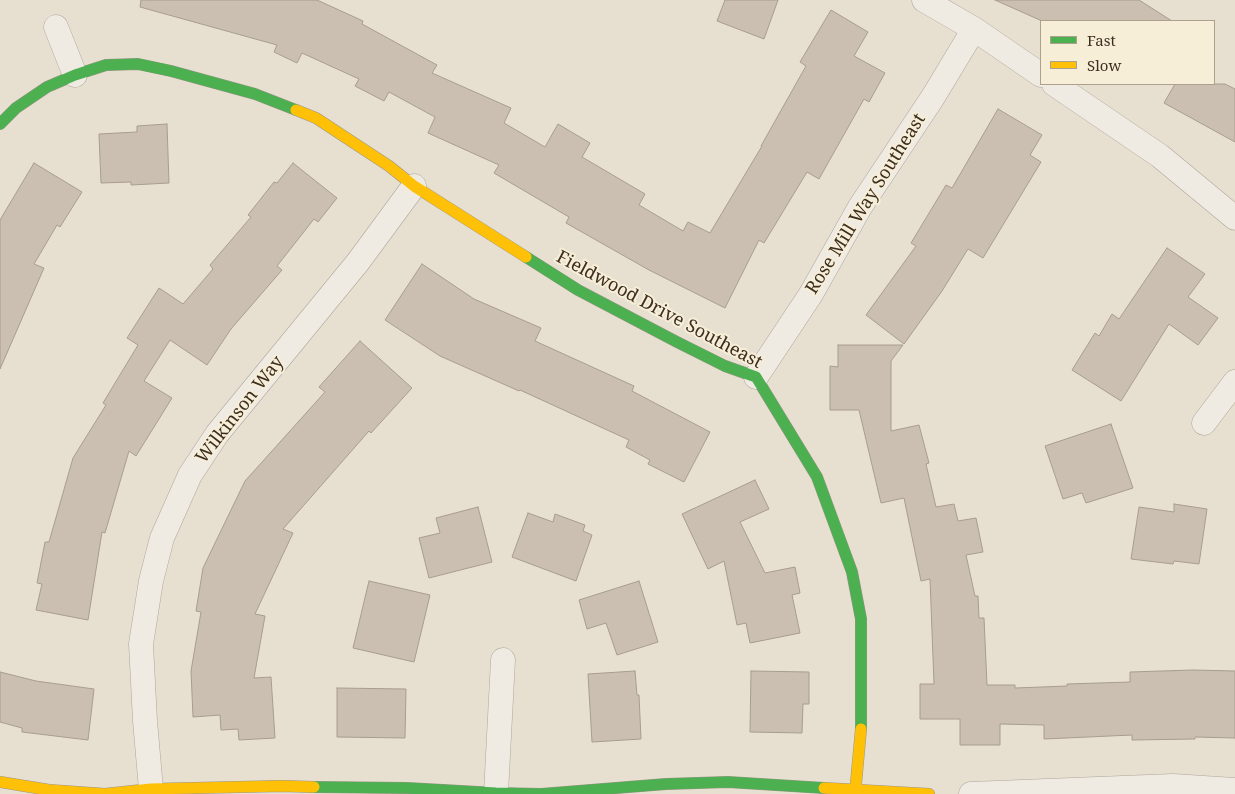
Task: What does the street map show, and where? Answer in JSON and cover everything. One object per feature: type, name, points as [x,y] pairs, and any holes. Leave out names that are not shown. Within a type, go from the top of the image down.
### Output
[{"type":"street","points":[[924,0],[974,29],[1040,74]]},
{"type":"street","points":[[0,124],[16,108],[47,87],[75,75],[56,27]]},
{"type":"street","name":"Rose Mill Way Southeast","points":[[756,378],[811,294],[860,206],[933,97],[974,29]]},
{"type":"street","name":"Fieldwood Drive Southeast","points":[[75,75],[106,65],[138,64],[255,94],[316,118],[389,166],[414,186],[578,290],[725,366],[756,378],[817,477],[852,572],[861,619],[862,721],[855,792]]},
{"type":"street","points":[[1055,85],[1160,156],[1235,218]]},
{"type":"street","name":"Wilkinson Way","points":[[151,788],[140,644],[151,582],[162,538],[190,475],[217,434],[358,262],[414,186]]},
{"type":"street","points":[[1204,423],[1235,382]]},
{"type":"street","points":[[496,793],[503,660]]},
{"type":"street","points":[[0,782],[49,790],[105,794],[151,788],[291,786],[408,788],[541,794],[666,784],[728,782],[855,792],[929,794]]},
{"type":"street","points":[[971,794],[1173,786],[1235,790]]},
{"type":"building","points":[[141,0],[317,0],[363,21],[362,24],[437,65],[432,73],[511,108],[504,123],[545,147],[558,124],[590,143],[582,157],[645,194],[639,205],[683,231],[688,222],[710,233],[762,146],[806,66],[800,62],[831,10],[868,32],[854,56],[885,73],[869,102],[864,99],[819,179],[807,172],[764,243],[759,240],[725,308],[649,270],[566,223],[569,217],[494,173],[499,165],[428,133],[435,117],[389,92],[384,101],[355,86],[359,79],[302,53],[297,63],[274,52],[277,45],[140,7]]},
{"type":"building","points":[[725,0],[778,0],[764,39],[717,21]]},
{"type":"building","points":[[995,0],[1139,0],[1170,20],[1040,20]]},
{"type":"building","points":[[1225,84],[1235,89],[1235,142],[1164,103],[1174,85]]},
{"type":"building","points":[[998,109],[1042,135],[1030,155],[1041,162],[983,258],[968,249],[942,291],[904,344],[866,315],[916,246],[911,243],[946,185],[952,188]]},
{"type":"building","points":[[167,124],[169,183],[131,185],[131,182],[101,183],[99,134],[137,132],[137,126]]},
{"type":"building","points":[[34,163],[82,192],[60,227],[57,225],[34,264],[44,268],[0,369],[0,220]]},
{"type":"building","points":[[293,163],[337,198],[318,222],[314,219],[277,266],[282,270],[231,329],[207,365],[170,340],[144,381],[172,398],[136,456],[129,451],[105,533],[102,532],[88,620],[36,610],[42,584],[37,583],[45,542],[49,542],[73,458],[106,405],[103,403],[138,345],[127,338],[159,288],[183,304],[213,269],[210,265],[251,217],[248,215],[274,182],[277,183]]},
{"type":"building","points":[[1167,248],[1205,274],[1188,297],[1218,318],[1198,345],[1169,324],[1121,401],[1072,370],[1095,333],[1099,336],[1112,314],[1119,319]]},
{"type":"building","points":[[422,264],[474,299],[541,328],[535,341],[634,386],[632,391],[710,432],[684,482],[648,464],[650,460],[626,447],[629,440],[440,356],[385,320]]},
{"type":"building","points":[[360,341],[412,388],[371,433],[369,431],[283,529],[293,533],[255,614],[265,616],[254,678],[271,677],[275,738],[239,740],[238,729],[221,730],[220,715],[193,717],[191,671],[201,612],[196,611],[203,568],[245,481],[325,392],[319,387]]},
{"type":"building","points":[[838,345],[903,345],[891,361],[891,431],[919,425],[929,463],[926,464],[936,507],[954,504],[958,521],[976,518],[983,552],[966,555],[975,596],[978,596],[979,618],[984,618],[987,685],[1015,685],[1015,688],[1067,686],[1067,684],[1130,682],[1130,672],[1235,671],[1235,738],[1195,737],[1195,739],[1132,740],[1132,735],[1044,739],[1044,725],[1000,724],[1000,745],[960,745],[960,719],[920,719],[920,684],[934,684],[930,579],[921,581],[904,498],[881,503],[859,410],[830,410],[830,366],[838,367]]},
{"type":"building","points":[[1111,424],[1133,488],[1086,503],[1082,493],[1063,499],[1045,446]]},
{"type":"building","points":[[755,480],[769,509],[740,522],[765,573],[795,567],[800,593],[792,595],[800,633],[750,643],[746,623],[737,625],[724,561],[708,569],[682,514]]},
{"type":"building","points":[[1174,504],[1207,509],[1199,564],[1174,561],[1173,564],[1131,559],[1139,507],[1174,512]]},
{"type":"building","points":[[478,507],[492,562],[429,578],[419,538],[440,533],[436,518]]},
{"type":"building","points":[[528,513],[553,522],[555,514],[585,525],[583,531],[592,535],[576,581],[512,557]]},
{"type":"building","points":[[369,581],[430,595],[414,662],[353,648]]},
{"type":"building","points":[[639,581],[658,642],[617,655],[606,623],[587,629],[579,600]]},
{"type":"building","points":[[635,671],[637,695],[639,695],[641,739],[592,742],[588,674]]},
{"type":"building","points":[[751,671],[809,672],[809,704],[803,704],[802,733],[750,732]]},
{"type":"building","points":[[0,672],[36,681],[94,689],[88,740],[22,732],[22,728],[0,722]]},
{"type":"building","points":[[337,688],[406,689],[405,738],[337,737]]},
{"type":"traffic: fast","points":[[0,124],[16,108],[47,87],[106,65],[138,64],[171,71],[255,94],[296,110]]},
{"type":"traffic: fast","points":[[526,257],[578,290],[677,342],[725,366],[756,377],[817,477],[852,572],[861,619],[861,729]]},
{"type":"traffic: fast","points":[[314,787],[407,788],[541,794],[666,784],[728,782],[824,788]]},
{"type":"traffic: slow","points":[[296,110],[316,118],[389,166],[414,186],[526,257]]},
{"type":"traffic: slow","points":[[855,794],[861,729]]},
{"type":"traffic: slow","points":[[0,782],[49,790],[105,794],[151,789],[314,787]]},
{"type":"traffic: slow","points":[[824,788],[929,794]]}]
